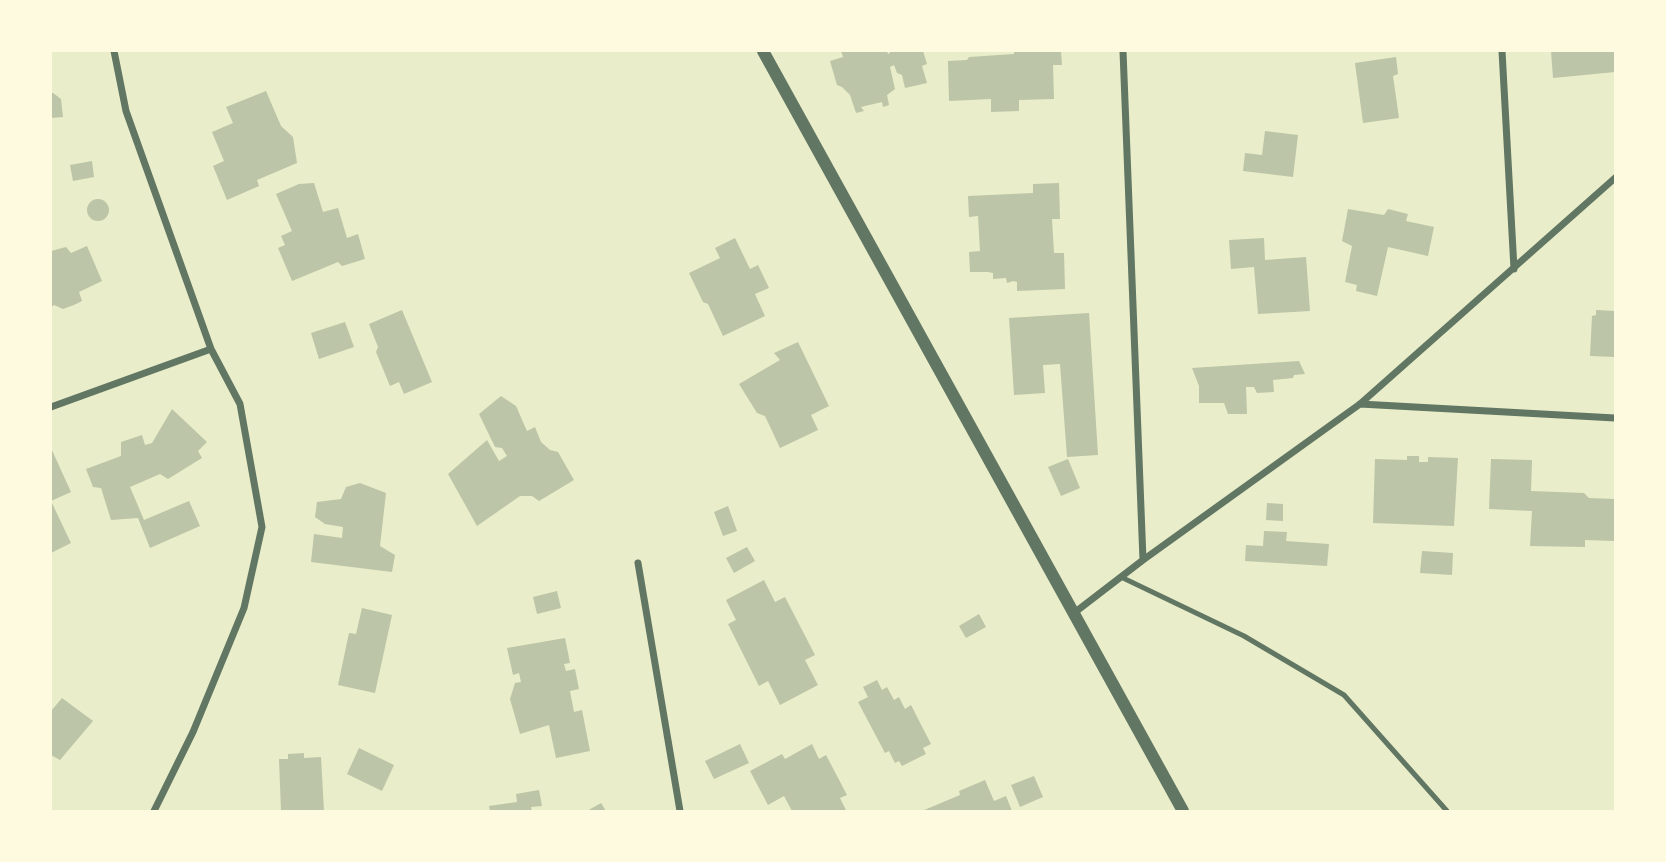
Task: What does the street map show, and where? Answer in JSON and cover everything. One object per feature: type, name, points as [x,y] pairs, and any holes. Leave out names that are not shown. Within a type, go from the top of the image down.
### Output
[{"type":"street","points":[[114,51],[126,111],[211,349],[240,404],[262,527],[244,608],[193,732],[154,811]]},
{"type":"street","points":[[763,51],[1182,811]]},
{"type":"street","points":[[1123,51],[1143,560]]},
{"type":"street","points":[[1502,51],[1514,269]]},
{"type":"street","points":[[1074,613],[1360,404],[1615,178]]},
{"type":"street","points":[[51,407],[211,349]]},
{"type":"street","points":[[1360,404],[1615,418]]},
{"type":"street","points":[[638,563],[680,811]]},
{"type":"lane","points":[[1121,577],[1244,636],[1344,695],[1447,811]]},
{"type":"building","points":[[841,51],[887,51],[888,54],[889,51],[923,51],[927,64],[922,66],[927,83],[905,88],[902,75],[897,73],[894,65],[890,67],[895,89],[887,95],[889,105],[883,107],[882,102],[861,107],[864,111],[856,113],[850,95],[837,85],[830,61],[843,57]]},
{"type":"building","points":[[1014,51],[1061,51],[1062,65],[1053,65],[1054,99],[1019,100],[1019,111],[991,112],[991,99],[949,101],[948,61],[1014,54]]},
{"type":"building","points":[[1551,51],[1615,51],[1615,72],[1553,78]]},
{"type":"building","points":[[1396,57],[1398,74],[1393,76],[1399,118],[1363,123],[1355,63]]},
{"type":"building","points":[[266,91],[281,126],[293,137],[297,163],[257,180],[259,186],[227,200],[213,166],[224,161],[212,132],[233,123],[226,107]]},
{"type":"building","points":[[51,93],[61,99],[63,117],[51,118]]},
{"type":"building","points":[[1265,131],[1298,135],[1293,177],[1243,171],[1245,153],[1262,155]]},
{"type":"building","points":[[92,161],[94,177],[73,181],[70,165]]},
{"type":"building","points":[[314,183],[323,212],[338,208],[347,238],[358,234],[365,259],[342,266],[338,262],[292,281],[278,248],[285,245],[281,236],[292,231],[276,194],[299,184]]},
{"type":"building","points":[[1059,183],[1060,219],[1052,219],[1054,253],[1064,253],[1065,289],[1017,291],[1017,282],[1007,283],[1006,278],[993,279],[993,273],[970,272],[969,252],[980,251],[978,216],[969,217],[968,196],[1033,193],[1033,184]]},
{"type":"building","points":[[98,199],[106,202],[109,210],[106,218],[98,221],[90,218],[87,210],[90,202]]},
{"type":"building","points":[[1348,209],[1384,215],[1388,209],[1408,214],[1406,221],[1434,227],[1428,256],[1388,247],[1377,296],[1356,291],[1357,285],[1345,282],[1352,246],[1342,241]]},
{"type":"building","points":[[735,238],[750,269],[758,265],[769,288],[755,294],[765,316],[723,336],[689,273],[720,258],[715,248]]},
{"type":"building","points":[[1264,238],[1265,260],[1306,257],[1310,311],[1258,314],[1254,267],[1231,269],[1229,240]]},
{"type":"building","points":[[87,246],[102,281],[79,292],[82,301],[63,309],[54,305],[51,307],[51,251],[66,247],[71,253]]},
{"type":"building","points":[[402,310],[432,382],[404,394],[399,382],[390,386],[376,352],[378,347],[369,324]]},
{"type":"building","points":[[1596,310],[1615,311],[1615,357],[1590,356],[1592,316],[1596,315]]},
{"type":"building","points":[[1089,313],[1098,455],[1067,457],[1060,364],[1043,365],[1045,393],[1014,395],[1009,318]]},
{"type":"building","points":[[345,322],[354,347],[319,359],[311,333]]},
{"type":"building","points":[[798,342],[829,406],[811,415],[818,430],[780,448],[765,416],[757,413],[739,384],[780,360],[774,353]]},
{"type":"building","points":[[1299,361],[1305,374],[1273,380],[1274,392],[1257,393],[1254,387],[1246,387],[1247,414],[1228,414],[1224,403],[1199,403],[1199,386],[1192,368]]},
{"type":"building","points":[[501,396],[516,406],[527,431],[535,427],[541,442],[550,450],[558,452],[574,480],[539,501],[532,496],[520,496],[477,526],[448,474],[487,440],[499,461],[507,456],[502,448],[495,447],[479,414]]},
{"type":"building","points":[[172,409],[207,442],[198,451],[202,458],[168,479],[160,474],[130,487],[144,520],[189,501],[200,526],[150,548],[138,518],[111,520],[101,488],[93,487],[86,469],[121,456],[121,442],[142,435],[145,445],[152,443]]},
{"type":"building","points":[[51,448],[71,492],[51,501]]},
{"type":"building","points":[[1407,456],[1419,456],[1419,462],[1428,462],[1428,457],[1458,458],[1454,526],[1373,523],[1375,459],[1407,460]]},
{"type":"building","points":[[1068,459],[1080,488],[1061,496],[1048,467]]},
{"type":"building","points":[[1491,459],[1532,460],[1531,491],[1584,493],[1589,498],[1615,499],[1615,541],[1585,540],[1585,547],[1530,546],[1532,511],[1489,509]]},
{"type":"building","points":[[360,483],[386,493],[380,546],[395,555],[392,572],[311,562],[314,534],[342,538],[343,527],[325,524],[315,517],[317,502],[341,499],[346,487]]},
{"type":"building","points":[[51,501],[71,543],[51,553]]},
{"type":"building","points":[[1267,503],[1283,504],[1283,521],[1266,520]]},
{"type":"building","points":[[728,506],[737,531],[723,536],[714,512]]},
{"type":"building","points":[[1264,531],[1287,532],[1286,541],[1329,544],[1327,566],[1245,561],[1246,545],[1263,546]]},
{"type":"building","points":[[747,547],[755,561],[734,573],[726,558]]},
{"type":"building","points":[[1422,551],[1453,553],[1452,575],[1420,573]]},
{"type":"building","points":[[764,580],[775,602],[785,597],[815,655],[805,660],[818,685],[780,705],[768,681],[759,686],[728,624],[736,620],[726,600]]},
{"type":"building","points":[[557,591],[561,608],[537,614],[533,597]]},
{"type":"building","points":[[362,608],[392,615],[375,693],[338,685],[349,633],[356,634]]},
{"type":"building","points":[[979,614],[986,627],[966,638],[959,626]]},
{"type":"building","points":[[565,638],[570,663],[564,664],[566,671],[575,669],[579,689],[570,691],[574,712],[582,710],[590,751],[556,758],[549,725],[520,734],[510,699],[515,683],[521,682],[519,673],[513,675],[507,648]]},
{"type":"building","points":[[877,680],[882,690],[887,687],[894,700],[899,697],[905,709],[911,705],[931,744],[923,748],[926,754],[902,766],[899,761],[895,763],[889,751],[885,753],[858,702],[868,697],[863,687]]},
{"type":"building","points":[[62,698],[93,721],[60,760],[51,755],[51,711]]},
{"type":"building","points":[[740,744],[749,763],[714,779],[705,761]]},
{"type":"building","points":[[812,744],[819,759],[826,755],[847,795],[840,798],[846,810],[792,811],[784,796],[768,805],[750,771],[782,754],[785,759]]},
{"type":"building","points":[[359,748],[394,765],[382,791],[347,774]]},
{"type":"building","points":[[304,753],[304,758],[321,757],[324,811],[281,811],[279,759],[288,759],[288,754]]},
{"type":"building","points":[[1034,776],[1043,797],[1020,807],[1011,785]]},
{"type":"building","points":[[985,780],[994,801],[1006,796],[1012,811],[922,811],[960,795],[959,791]]},
{"type":"building","points":[[539,790],[542,806],[531,807],[532,811],[490,811],[489,806],[517,802],[516,794]]},
{"type":"building","points":[[601,803],[606,811],[587,811]]}]
